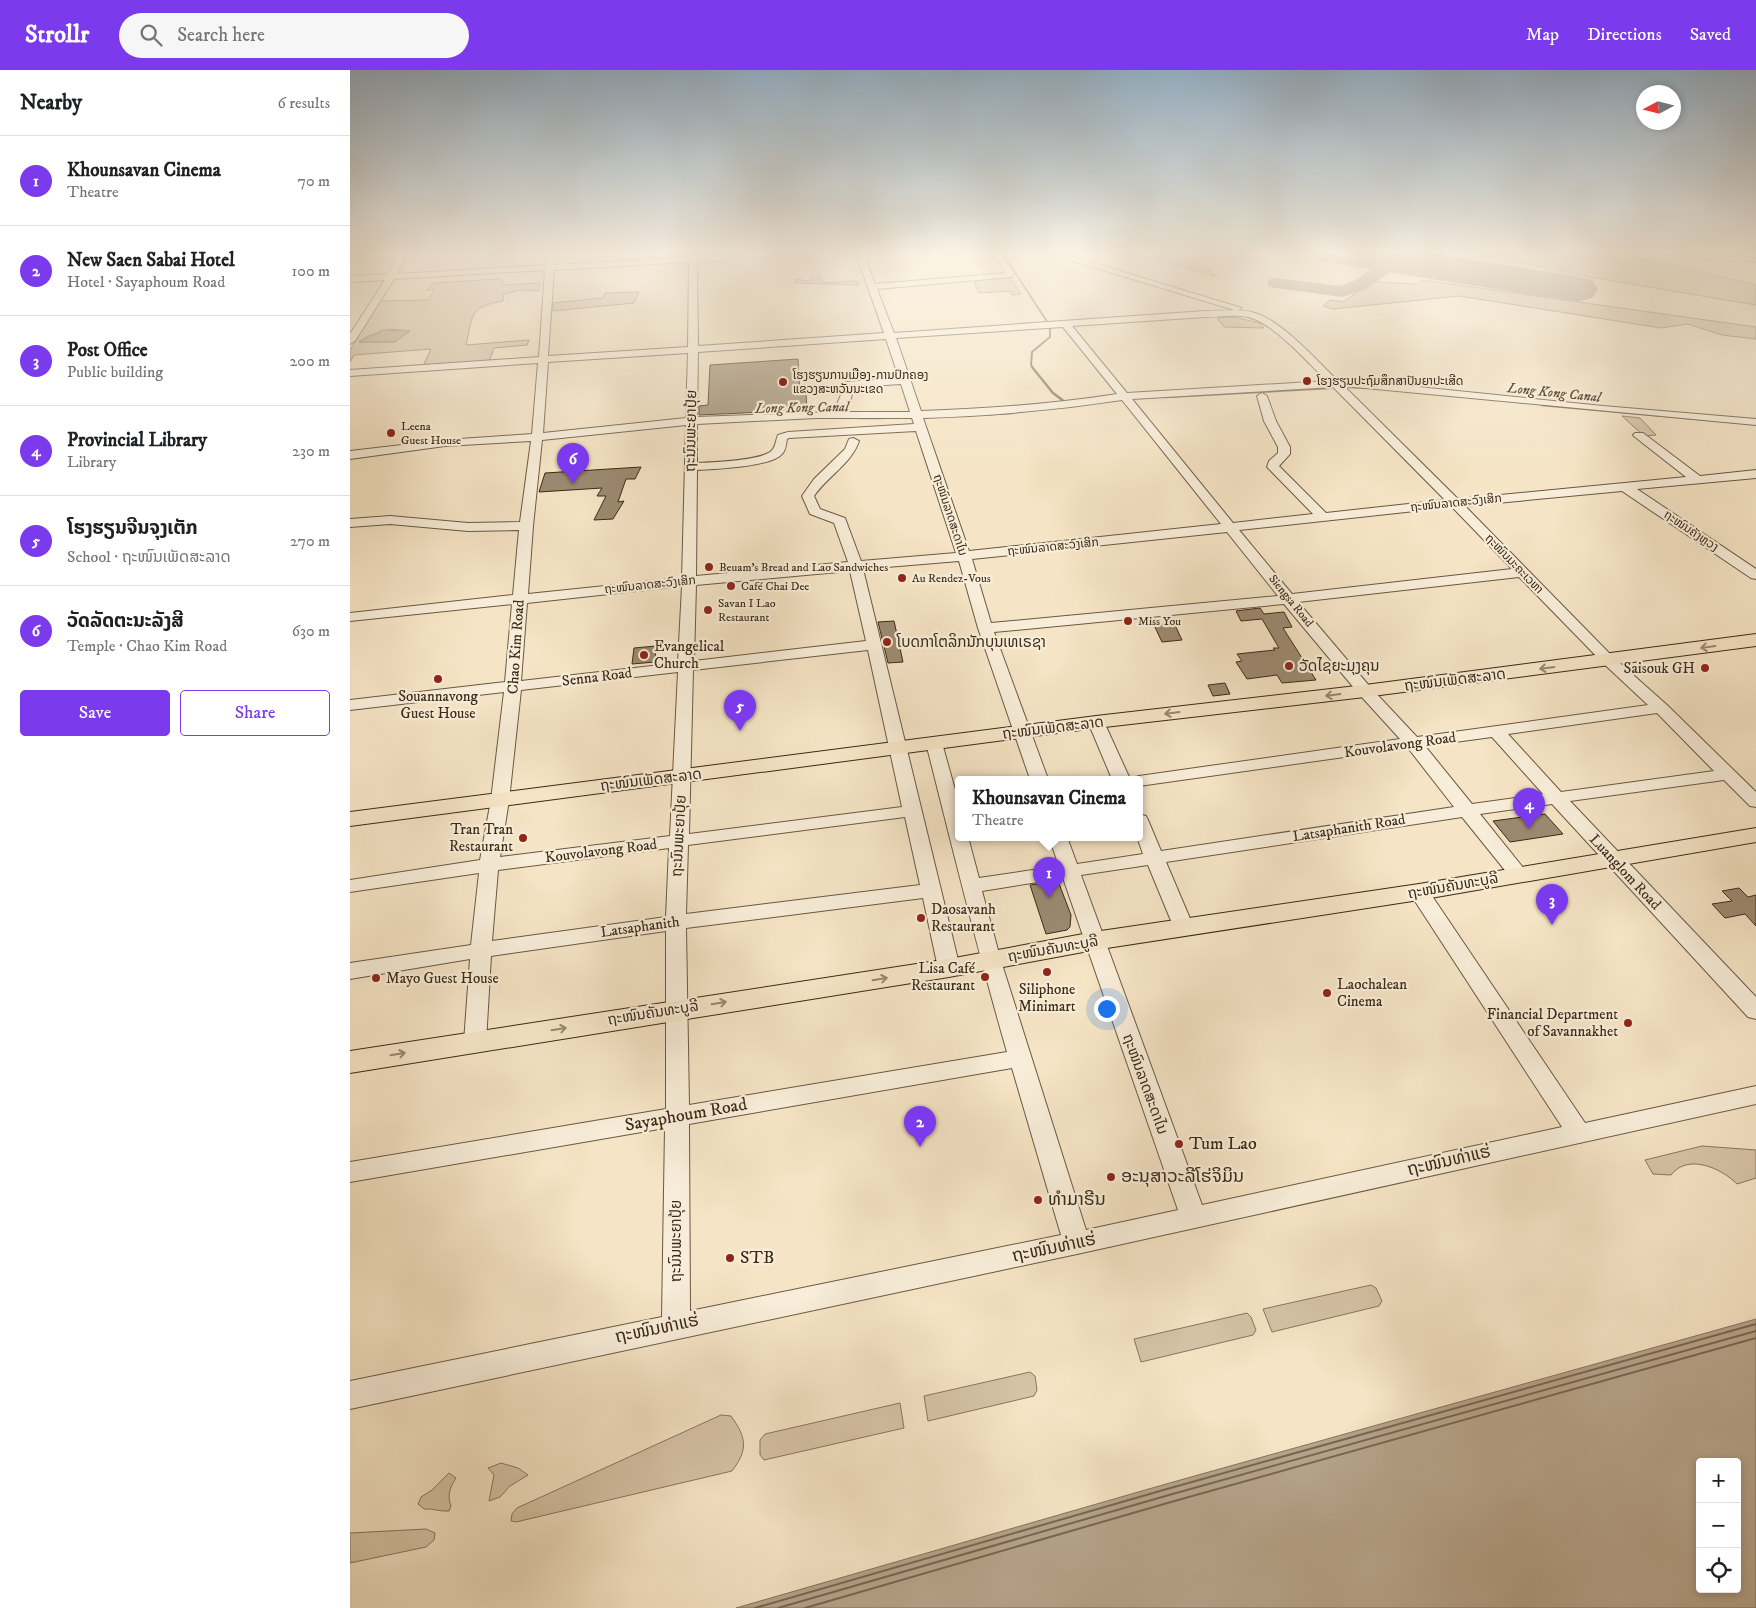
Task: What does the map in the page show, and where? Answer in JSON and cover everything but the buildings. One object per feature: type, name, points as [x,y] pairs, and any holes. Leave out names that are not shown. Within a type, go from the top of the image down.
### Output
[{"type":"main road","name":"ຖະໜົນເພັດສະລາດ","points":[[350,819],[1096,722],[1365,691],[1756,640]]},
{"type":"main road","name":"ຖະໜົນຄັນທະບູລີ","points":[[350,1062],[949,968],[1094,941],[1419,892],[1756,835]]},
{"type":"street","points":[[350,340],[361,323]]},
{"type":"street","name":"Chao Kim Road","points":[[475,1042],[489,865],[500,800],[513,687],[526,526],[537,437],[545,323]]},
{"type":"street","name":"ຖະນົນພະຍາປຸ້ຍ","points":[[676,1325],[678,1010],[676,922],[689,581],[693,323]]},
{"type":"street","name":"ຖະໜົນລາດສະດາໄນ","points":[[885,323],[964,556],[985,628],[1038,776]]},
{"type":"street","points":[[350,373],[1083,323]]},
{"type":"street","name":"ຖະໜົນມະຄະເວຫາ","points":[[1267,323],[1283,333],[1337,384],[1608,660],[1661,708],[1756,802]]},
{"type":"street","name":"Siengsa Road","points":[[1066,324],[1232,527],[1288,599],[1365,691],[1413,743],[1469,810],[1519,875]]},
{"type":"street","points":[[838,415],[844,405],[850,384],[905,381]]},
{"type":"street","points":[[350,455],[445,443],[537,437],[691,420],[977,413],[1080,403],[1125,396],[1337,384],[1368,384],[1604,409],[1756,422]]},
{"type":"street","points":[[1262,396],[1270,421],[1284,447],[1284,454],[1273,464],[1273,467],[1323,517]]},
{"type":"street","points":[[690,467],[742,462],[772,456],[778,452],[782,437],[788,435],[921,427]]},
{"type":"street","points":[[1639,435],[1698,480]]},
{"type":"street","points":[[853,441],[850,450],[818,482],[808,496],[815,511],[840,521],[856,566],[949,968]]},
{"type":"street","name":"ຖະໜົນລາດສະວົງເສິກ","points":[[350,618],[689,581],[964,556],[1455,503],[1756,474]]},
{"type":"street","name":"ຖະໜົນຄັງຫຼວງ","points":[[1625,487],[1756,575]]},
{"type":"street","points":[[1440,489],[1470,496],[1504,498]]},
{"type":"street","points":[[350,523],[390,520],[468,527],[526,526]]},
{"type":"street","points":[[985,628],[1288,599],[1522,572]]},
{"type":"street","name":"Senna Road","points":[[350,705],[874,645]]},
{"type":"street","name":"Kouvolavong Road","points":[[1143,780],[1661,708]]},
{"type":"street","points":[[1096,722],[1120,776]]},
{"type":"street","name":"Luanglom Road","points":[[1497,732],[1612,859],[1756,1011]]},
{"type":"street","points":[[934,743],[955,805]]},
{"type":"street","name":"Latsaphanith Road","points":[[971,886],[1469,810],[1728,774]]},
{"type":"street","name":"Kouvolavong Road","points":[[350,886],[489,865],[912,811]]},
{"type":"street","points":[[1143,829],[1184,928]]},
{"type":"street","points":[[962,841],[971,886],[991,961],[1077,1243]]},
{"type":"street","name":"ຖະໜົນລາດສະດາໄນ","points":[[1059,841],[1194,1218]]},
{"type":"street","name":"Latsaphanith","points":[[350,971],[481,949],[931,890]]},
{"type":"street","points":[[1419,892],[1578,1132]]},
{"type":"street","name":"Sayaphoum Road","points":[[350,1172],[1021,1058]]},
{"type":"street","name":"ຖະໜົນທ່າແຮ່","points":[[350,1394],[1077,1243],[1756,1094]]},
{"type":"shaded area","points":[[367,323],[471,323],[466,345],[529,340],[527,345],[494,348],[489,362],[423,366],[431,349],[354,355],[350,362],[350,350]],"holes":[[[390,329],[410,331],[395,342],[359,342],[368,336]]]},
{"type":"shaded area","points":[[1221,323],[1259,323],[1264,328],[1224,327]]},
{"type":"shaded area","points":[[1628,323],[1726,323],[1756,327],[1756,339],[1722,335],[1688,324],[1661,328]]},
{"type":"shaded area","points":[[1622,416],[1640,418],[1656,435],[1644,436]]},
{"type":"shaded area","points":[[1702,1146],[1756,1150],[1756,1178],[1737,1184],[1714,1168],[1695,1164],[1678,1168],[1671,1175],[1653,1174],[1645,1160]]},
{"type":"shaded area","points":[[1371,1285],[1376,1288],[1382,1301],[1379,1306],[1272,1332],[1263,1309]]},
{"type":"shaded area","points":[[1247,1313],[1251,1317],[1256,1330],[1253,1335],[1141,1362],[1134,1339]]},
{"type":"shaded area","points":[[1030,1372],[1035,1376],[1037,1390],[1034,1396],[928,1421],[924,1396]]},
{"type":"shaded area","points":[[900,1403],[904,1428],[764,1460],[760,1455],[760,1440],[765,1434]]},
{"type":"shaded area","points":[[721,1415],[731,1416],[743,1438],[744,1444],[741,1457],[732,1471],[516,1522],[511,1521],[512,1514],[517,1508]]},
{"type":"shaded area","points":[[501,1463],[518,1468],[528,1475],[510,1486],[500,1497],[489,1501],[494,1475],[488,1468]]},
{"type":"shaded area","points":[[449,1473],[456,1478],[450,1491],[451,1506],[449,1511],[424,1509],[418,1504],[421,1497],[432,1490]]},
{"type":"shaded area","points":[[426,1529],[435,1533],[434,1540],[426,1547],[350,1563],[350,1533]]},
{"type":"water","points":[[381,330],[410,331],[395,342],[359,342]]},
{"type":"water","points":[[1756,1319],[1756,1608],[736,1608],[1166,1484]]},
{"type":"waterway","points":[[1033,368],[1031,365],[1032,352],[1050,337],[1050,327]]},
{"type":"waterway","points":[[1032,367],[1053,393],[1065,402]]},
{"type":"waterway","name":"Long Kong Canal","points":[[1349,387],[1365,388]]},
{"type":"waterway","name":"Long Kong Canal","points":[[1165,397],[1331,388]]},
{"type":"waterway","name":"Long Kong Canal","points":[[1542,405],[1709,420]]},
{"type":"waterway","name":"Long Kong Canal","points":[[980,415],[1012,413]]},
{"type":"waterway","name":"Long Kong Canal","points":[[859,418],[882,418]]},
{"type":"place","name":"ໂຮງຮຽນປະຖົມສຶກສາປັນຍາປະເສີດ","points":[[1307,381]]},
{"type":"place","name":"ໂຮງຮຽນການເມືອງ-ການປົກຄອງ ແຂວງສະຫວັນນະເຂດ","points":[[783,382]]},
{"type":"place","name":"Leena Guest House","points":[[391,433]]},
{"type":"place","name":"ວັດລັດຕະນະລັງສີ","points":[[573,484]]},
{"type":"place","name":"Beuam's Bread and Lao Sandwiches","points":[[709,567]]},
{"type":"place","name":"Au Rendez-Vous","points":[[902,578]]},
{"type":"place","name":"Café Chai Dee","points":[[731,586]]},
{"type":"place","name":"Savan I Lao Restaurant","points":[[708,610]]},
{"type":"place","name":"Miss You","points":[[1128,621]]},
{"type":"place","name":"ໂບດກາໂຕລິກນັກບຸນເທເຣຊາ","points":[[887,642]]},
{"type":"place","name":"Evangelical Church","points":[[644,655]]},
{"type":"place","name":"ວັດໄຊຍະມຸງຄຸນ","points":[[1289,666]]},
{"type":"place","name":"Saisouk GH","points":[[1705,668]]},
{"type":"place","name":"Souannavong Guest House","points":[[438,679]]},
{"type":"place","name":"ໂຮງຮຽນຈີນຈຸງເຕັກ","points":[[740,731]]},
{"type":"place","name":"Provincial Library","points":[[1529,829]]},
{"type":"place","name":"Tran Tran Restaurant","points":[[523,838]]},
{"type":"place","name":"Khounsavan Cinema","points":[[1049,898]]},
{"type":"place","name":"Daosavanh Restaurant","points":[[921,918]]},
{"type":"place","name":"Post Office","points":[[1552,925]]},
{"type":"place","name":"Siliphone Minimart","points":[[1047,972]]},
{"type":"place","name":"Lisa Café Restaurant","points":[[985,977]]},
{"type":"place","name":"Mayo Guest House","points":[[376,978]]},
{"type":"place","name":"Laochalean Cinema","points":[[1327,993]]},
{"type":"place","name":"Financial Department of Savannakhet","points":[[1628,1023]]},
{"type":"place","name":"Tum Lao","points":[[1179,1144]]},
{"type":"place","name":"New Saen Sabai Hotel","points":[[920,1147]]},
{"type":"place","name":"ອະນຸສາວະລີໂຮ່ຈິມິນ","points":[[1111,1177]]},
{"type":"place","name":"ທຳມາຣີນ","points":[[1038,1200]]},
{"type":"place","name":"STB","points":[[730,1258]]}]
